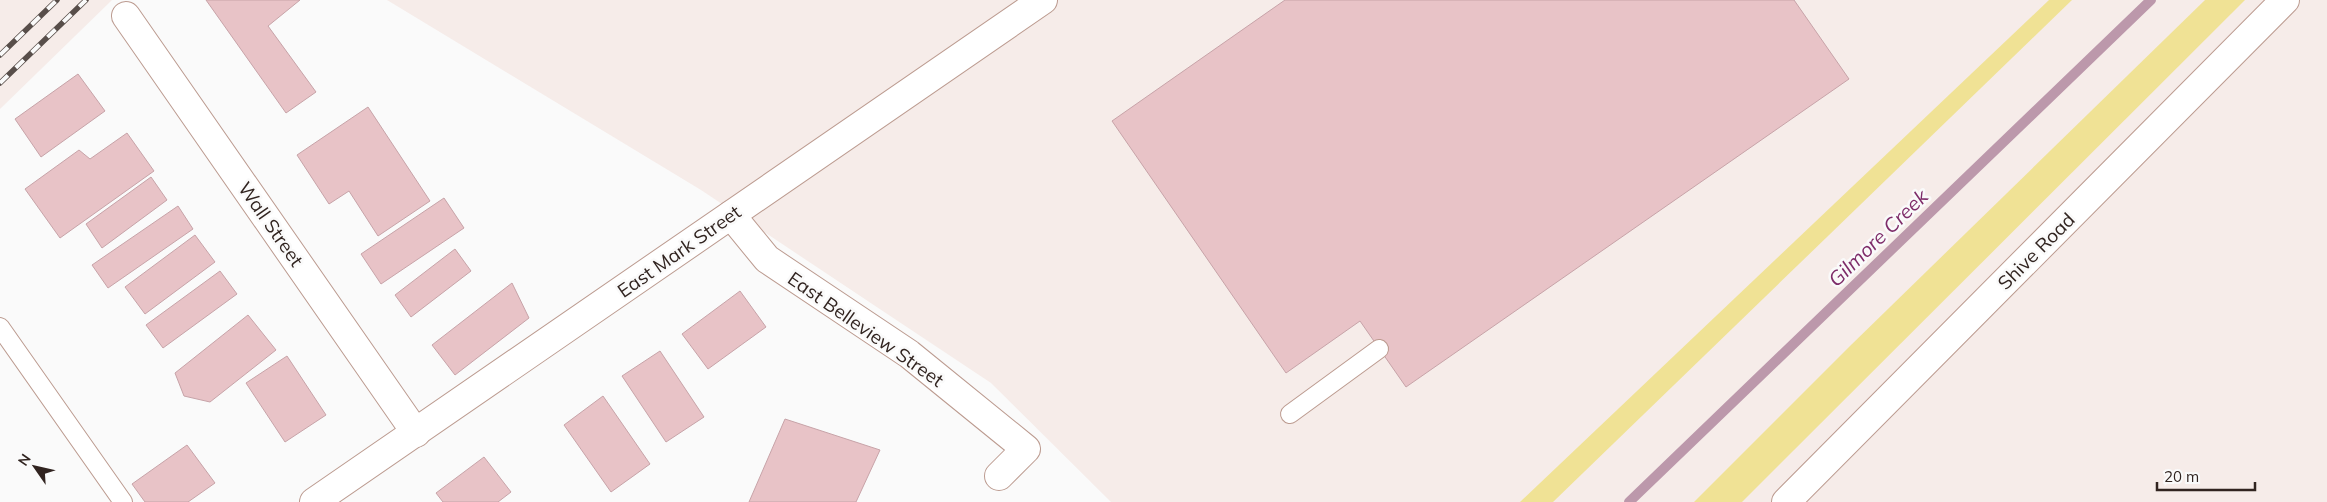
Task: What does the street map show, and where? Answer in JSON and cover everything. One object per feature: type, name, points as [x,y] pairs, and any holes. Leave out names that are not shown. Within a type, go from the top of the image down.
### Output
[{"type":"street","name":"East Mark Street","points":[[314,502],[1043,0]]},
{"type":"street","name":"Shive Road","points":[[1786,502],[2285,0]]},
{"type":"street","name":"Wall Street","points":[[126,16],[416,433]]},
{"type":"street","name":"East Belleview Street","points":[[731,215],[767,259],[909,354],[1026,449],[1000,476]]},
{"type":"lane","points":[[0,327],[123,502]]},
{"type":"lane","points":[[1290,414],[1379,349]]},
{"type":"shaded area","points":[[0,0],[112,0],[0,109]]},
{"type":"shaded area","points":[[387,0],[2327,0],[2327,502],[1111,502],[991,383],[701,190]]},
{"type":"shaded area","points":[[2049,0],[2072,0],[1553,502],[1520,502]]},
{"type":"shaded area","points":[[2205,0],[2245,0],[1742,502],[1694,502],[1850,346]]},
{"type":"building","points":[[206,0],[300,0],[268,26],[316,92],[286,113]]},
{"type":"building","points":[[1285,0],[1794,0],[1849,79],[1406,387],[1360,321],[1286,373],[1112,121]]},
{"type":"building","points":[[78,74],[105,111],[41,157],[15,119]]},
{"type":"building","points":[[368,107],[430,201],[378,236],[349,191],[329,204],[297,155]]},
{"type":"building","points":[[127,133],[154,171],[60,238],[25,189],[79,150],[90,159]]},
{"type":"building","points":[[151,177],[167,200],[102,248],[86,224]]},
{"type":"building","points":[[444,198],[464,228],[381,284],[361,254]]},
{"type":"building","points":[[178,206],[193,229],[108,288],[92,265]]},
{"type":"building","points":[[195,235],[215,262],[145,314],[125,287]]},
{"type":"building","points":[[455,249],[471,271],[411,317],[395,295]]},
{"type":"building","points":[[220,271],[237,294],[163,348],[146,325]]},
{"type":"building","points":[[512,283],[529,318],[455,375],[432,345]]},
{"type":"building","points":[[740,291],[766,327],[708,369],[682,334]]},
{"type":"building","points":[[248,315],[276,350],[210,402],[184,396],[175,373]]},
{"type":"building","points":[[660,351],[704,417],[666,442],[622,376]]},
{"type":"building","points":[[287,356],[326,415],[285,442],[246,383]]},
{"type":"building","points":[[603,396],[650,464],[611,492],[564,425]]},
{"type":"building","points":[[785,419],[880,450],[856,502],[749,502]]},
{"type":"building","points":[[187,445],[215,483],[188,502],[145,502],[132,484]]},
{"type":"building","points":[[484,457],[511,492],[498,502],[443,502],[436,493]]},
{"type":"waterway","name":"Gilmore Creek","points":[[1629,502],[2151,0]]},
{"type":"railway","points":[[0,55],[57,0]]},
{"type":"railway","points":[[0,83],[86,0]]}]
